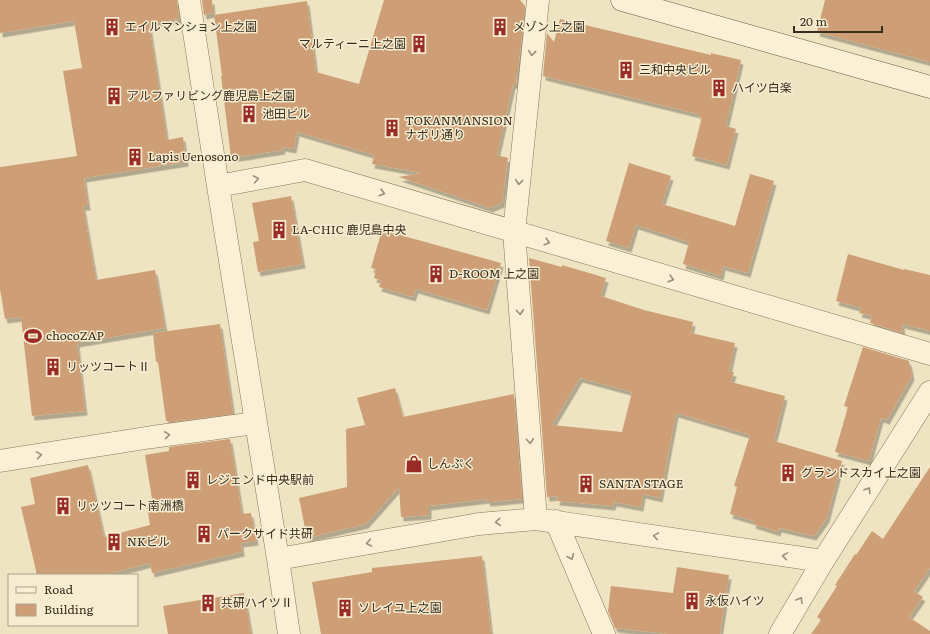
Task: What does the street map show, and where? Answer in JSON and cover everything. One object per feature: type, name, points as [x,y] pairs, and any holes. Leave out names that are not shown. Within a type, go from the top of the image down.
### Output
[{"type":"street","points":[[189,0],[289,634]]},
{"type":"street","points":[[538,0],[514,232],[546,520],[604,634]]},
{"type":"street","points":[[622,0],[930,87]]},
{"type":"street","points":[[218,186],[305,170],[930,354]]},
{"type":"street","points":[[780,634],[823,562],[930,392]]},
{"type":"street","points":[[0,461],[152,437],[256,423]]},
{"type":"street","points":[[278,559],[479,524],[546,520],[823,562]]},
{"type":"building","points":[[0,0],[177,0],[179,19],[149,24],[167,140],[183,137],[186,162],[84,178],[88,206],[83,206],[96,280],[155,270],[165,328],[77,343],[85,411],[32,416],[21,317],[5,319],[0,289],[0,167],[77,156],[63,71],[82,68],[74,21],[0,33]]},
{"type":"building","points":[[202,0],[212,0],[213,13],[204,15]]},
{"type":"building","points":[[384,0],[520,0],[525,6],[516,84],[513,84],[497,155],[508,158],[502,203],[490,208],[399,177],[422,173],[372,164],[374,155],[297,132],[294,149],[282,147],[283,150],[231,158],[214,15],[307,1],[316,72],[359,84]]},
{"type":"building","points":[[825,0],[930,0],[930,62],[817,32]]},
{"type":"building","name":"三和中央ビル","points":[[560,19],[711,55],[711,53],[741,60],[726,126],[736,129],[727,165],[692,156],[702,117],[698,116],[698,114],[543,76],[547,33],[554,42]]},
{"type":"building","points":[[629,163],[671,176],[662,204],[735,226],[750,174],[774,181],[748,273],[723,266],[721,276],[683,264],[689,242],[636,225],[629,248],[606,241]]},
{"type":"building","name":"LA-CHIC 鹿児島中央","points":[[291,196],[303,264],[258,272],[253,242],[259,241],[252,203]]},
{"type":"building","name":"D-ROOM 上之園","points":[[382,230],[501,263],[487,310],[416,289],[413,297],[379,287],[381,280],[374,278],[376,269],[371,268]]},
{"type":"building","points":[[848,254],[904,270],[930,275],[930,331],[902,324],[903,333],[870,323],[872,316],[859,313],[861,308],[836,301]]},
{"type":"building","points":[[529,258],[562,267],[562,265],[606,278],[601,296],[644,310],[693,322],[691,333],[735,343],[729,371],[734,372],[731,382],[785,396],[774,441],[842,461],[827,518],[814,536],[779,528],[778,532],[753,524],[754,521],[730,514],[737,487],[734,486],[750,435],[676,413],[660,498],[643,494],[641,507],[614,502],[613,506],[557,501],[558,496],[547,497]],"holes":[[[580,378],[632,392],[622,432],[552,425]]]},
{"type":"building","points":[[220,324],[233,414],[172,422],[166,421],[158,362],[156,362],[153,333]]},
{"type":"building","points":[[863,347],[909,361],[912,376],[887,420],[881,418],[869,461],[835,452],[848,407],[844,406]]},
{"type":"building","name":"しんぷく","points":[[395,388],[403,417],[514,394],[522,499],[488,502],[487,499],[429,506],[429,515],[401,517],[399,487],[366,524],[307,538],[299,498],[347,487],[346,429],[365,425],[357,398]]},
{"type":"building","points":[[230,439],[242,514],[251,513],[256,541],[241,543],[242,552],[152,573],[150,563],[108,574],[37,574],[21,507],[35,504],[30,478],[88,465],[104,537],[150,525],[147,506],[153,505],[145,455],[169,451],[169,447]]},
{"type":"building","points":[[930,467],[930,568],[914,591],[923,597],[909,617],[930,631],[930,634],[811,634],[821,620],[817,617],[855,554],[856,555],[872,531],[883,539]]},
{"type":"building","points":[[482,556],[491,634],[321,634],[312,582],[372,572],[372,568]]},
{"type":"building","name":"永仮ハイツ","points":[[677,567],[729,575],[720,634],[668,634],[615,628],[608,611],[611,586],[673,593]]},
{"type":"building","points":[[244,593],[251,634],[168,634],[163,606]]},
{"type":"place","name":"エイルマンション上之園","points":[[112,27]]},
{"type":"place","name":"メゾン上之園","points":[[500,27]]},
{"type":"place","name":"マルティーニ上之園","points":[[419,44]]},
{"type":"place","name":"三和中央ビル","points":[[626,70]]},
{"type":"place","name":"ハイツ白楽","points":[[719,88]]},
{"type":"place","name":"アルファリビング鹿児島上之園","points":[[114,96]]},
{"type":"place","name":"池田ビル","points":[[249,114]]},
{"type":"place","name":"TOKANMANSION ナポリ通り","points":[[392,128]]},
{"type":"place","name":"Lapis Uenosono","points":[[135,157]]},
{"type":"place","name":"LA-CHIC 鹿児島中央","points":[[279,230]]},
{"type":"place","name":"D-ROOM 上之園","points":[[436,274]]},
{"type":"place","name":"chocoZAP","points":[[33,336]]},
{"type":"place","name":"リッツコートⅡ","points":[[53,367]]},
{"type":"place","name":"しんぷく","points":[[414,464]]},
{"type":"place","name":"グランドスカイ上之園","points":[[788,473]]},
{"type":"place","name":"レジェンド中央駅前","points":[[193,480]]},
{"type":"place","name":"SANTA STAGE","points":[[586,484]]},
{"type":"place","name":"リッツコート南洲橋","points":[[63,506]]},
{"type":"place","name":"パークサイド共研","points":[[204,534]]},
{"type":"place","name":"NKビル","points":[[114,542]]},
{"type":"place","name":"永仮ハイツ","points":[[692,601]]},
{"type":"place","name":"共研ハイツⅡ","points":[[208,603]]},
{"type":"place","name":"ソレイユ上之園","points":[[345,608]]}]
